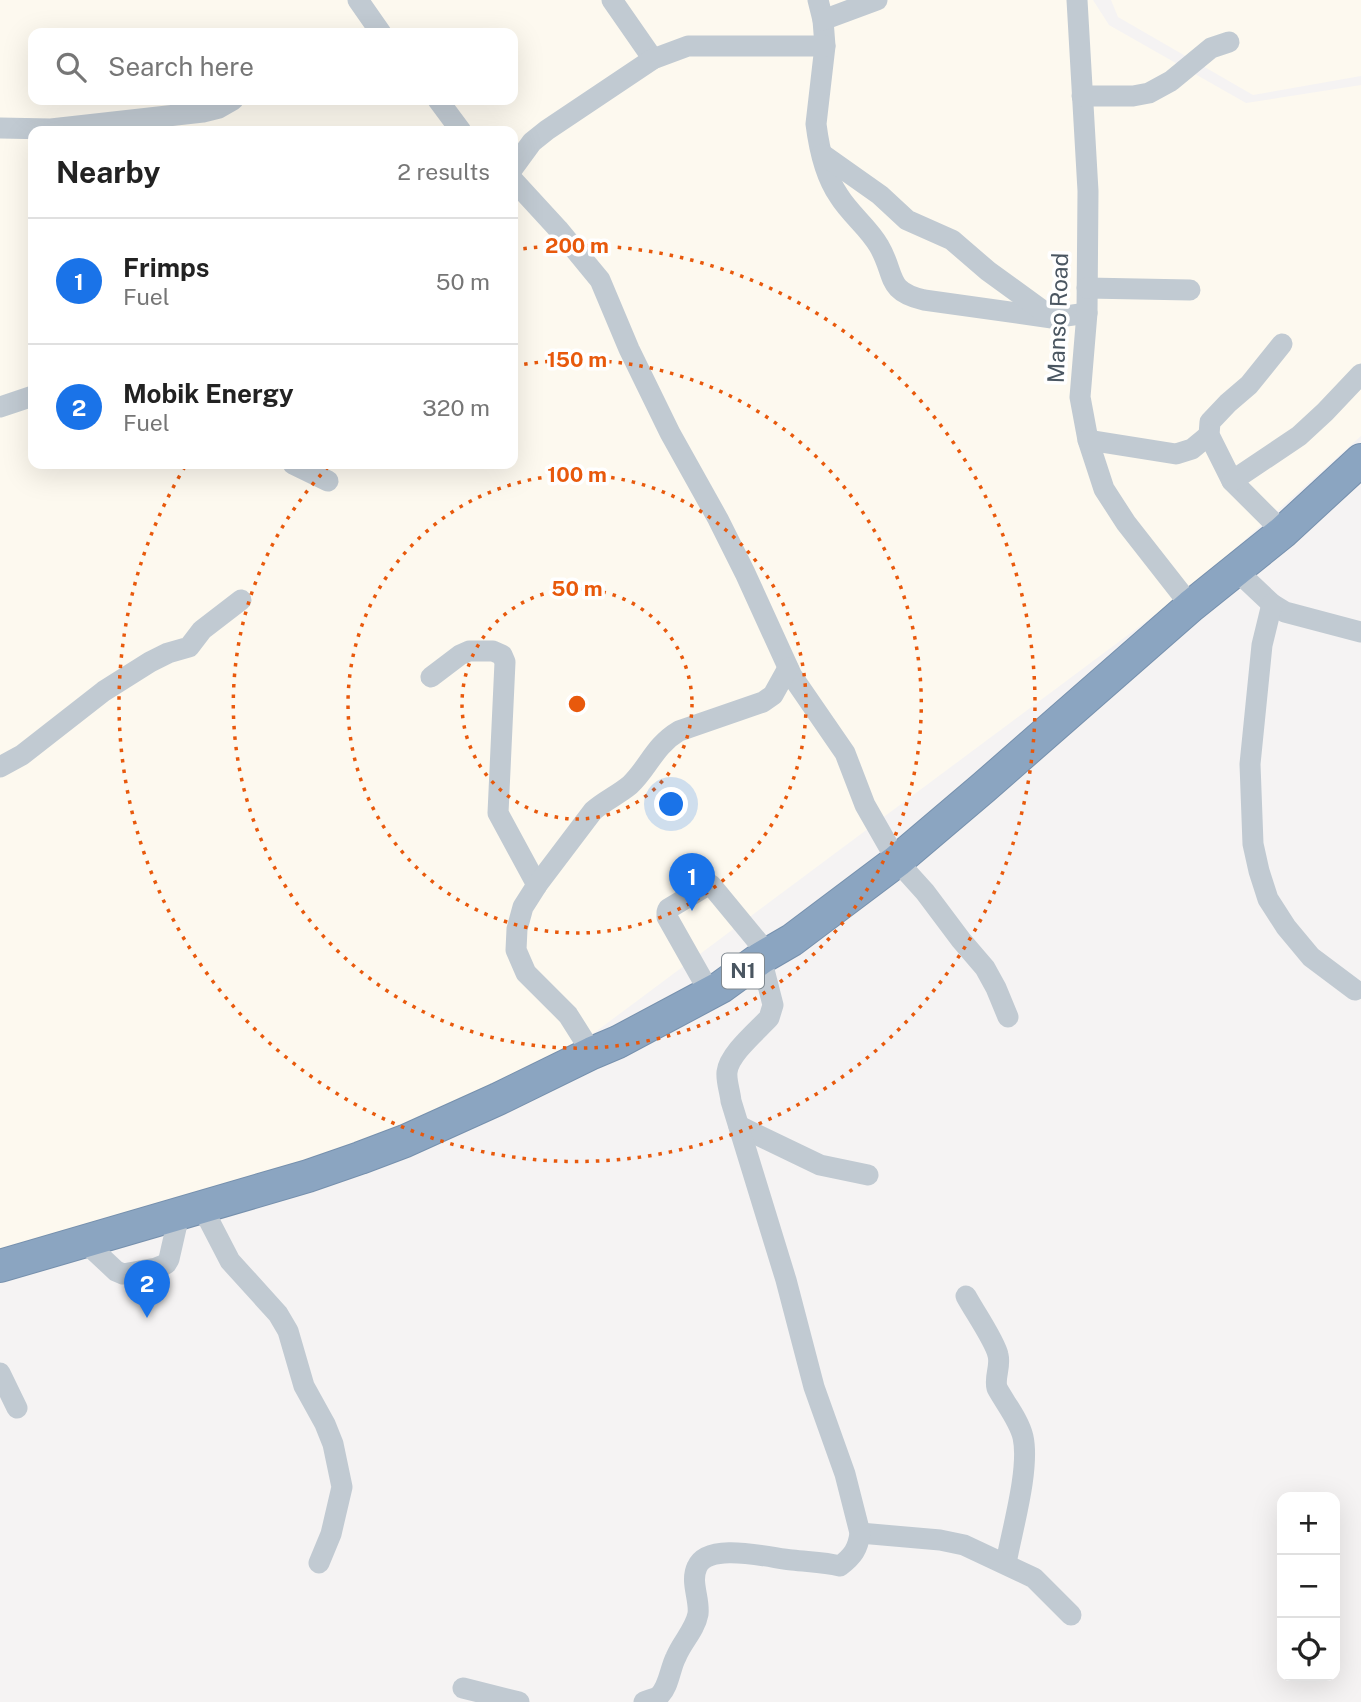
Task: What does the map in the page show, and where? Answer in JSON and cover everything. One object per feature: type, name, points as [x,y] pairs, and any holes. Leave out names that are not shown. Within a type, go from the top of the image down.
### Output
[{"type":"highway","name":"N1","points":[[0,1266],[308,1176],[405,1141],[618,1042],[721,987],[764,956],[792,940],[897,861],[1191,606],[1283,532],[1361,460]]},
{"type":"street","points":[[358,0],[377,28]]},
{"type":"street","points":[[612,0],[653,59]]},
{"type":"street","points":[[877,0],[821,10],[825,46],[816,124],[831,181],[839,196],[880,247],[895,286],[909,296],[1052,318],[1087,313]]},
{"type":"street","name":"Manso Road","points":[[1077,0],[1088,191],[1087,313],[1080,397],[1088,440],[1104,489],[1126,523],[1191,606]]},
{"type":"street","points":[[1082,96],[1133,96],[1149,93],[1171,81],[1211,48],[1229,42]]},
{"type":"street","points":[[518,161],[532,142],[547,130],[653,59],[688,46],[825,46]]},
{"type":"street","points":[[78,126],[203,112],[224,105]]},
{"type":"street","points":[[442,105],[457,126]]},
{"type":"street","points":[[0,128],[28,129]]},
{"type":"street","points":[[822,154],[880,195],[907,220],[952,240],[988,271],[1052,318]]},
{"type":"street","points":[[518,185],[600,280],[634,361],[724,530],[788,667],[845,753],[865,805],[897,861],[985,968],[1008,1017]]},
{"type":"street","points":[[1087,288],[1190,290]]},
{"type":"street","points":[[1282,344],[1249,385],[1210,422],[1209,435],[1232,481],[1283,532]]},
{"type":"street","points":[[1232,481],[1299,436],[1361,374]]},
{"type":"street","points":[[0,407],[28,398]]},
{"type":"street","points":[[1088,440],[1176,454],[1192,449],[1209,435]]},
{"type":"street","points":[[303,469],[328,481]]},
{"type":"street","points":[[1237,570],[1272,604],[1293,615],[1361,632]]},
{"type":"street","points":[[0,767],[22,755],[104,691],[150,662],[189,647],[202,630],[241,600]]},
{"type":"street","points":[[1272,604],[1262,645],[1250,764],[1254,844],[1259,871],[1268,900],[1302,947],[1355,990]]},
{"type":"street","points":[[430,677],[469,651],[493,650],[502,655],[505,662],[498,813],[537,885]]},
{"type":"street","points":[[592,1053],[568,1015],[526,973],[516,950],[517,929],[523,907],[593,811],[629,786],[668,737],[763,702],[773,695],[788,667]]},
{"type":"street","points":[[644,1702],[658,1696],[665,1688],[676,1657],[696,1623],[699,1612],[694,1577],[697,1566],[704,1557],[719,1553],[749,1553],[840,1566],[852,1556],[859,1543],[860,1533],[845,1474],[814,1387],[786,1280],[731,1101],[727,1075],[732,1058],[772,1012],[764,956],[715,887],[708,885],[668,909],[667,917],[710,993]]},
{"type":"street","points":[[739,1126],[820,1165],[868,1175]]},
{"type":"street","points":[[85,1242],[112,1268],[123,1274],[156,1268],[166,1264],[169,1259],[190,1211],[278,1314],[288,1331],[304,1386],[333,1444],[342,1487],[331,1534],[318,1563]]},
{"type":"street","points":[[966,1296],[997,1350],[999,1369],[995,1384],[1022,1435],[1025,1455],[1006,1563]]},
{"type":"street","points":[[0,1373],[17,1408]]},
{"type":"street","points":[[860,1533],[955,1542],[976,1549],[1034,1578],[1071,1615]]},
{"type":"street","points":[[464,1688],[519,1702]]},
{"type":"shaded area","points":[[0,0],[1093,0],[1109,25],[1246,103],[1361,85],[1361,436],[1191,588],[547,1068],[220,1195],[0,1257]]},
{"type":"shaded area","points":[[1111,0],[1361,0],[1361,76],[1253,95],[1118,17]]},
{"type":"place","name":"Frimps","points":[[692,911]]},
{"type":"place","name":"Mobik Energy","points":[[147,1318]]}]
